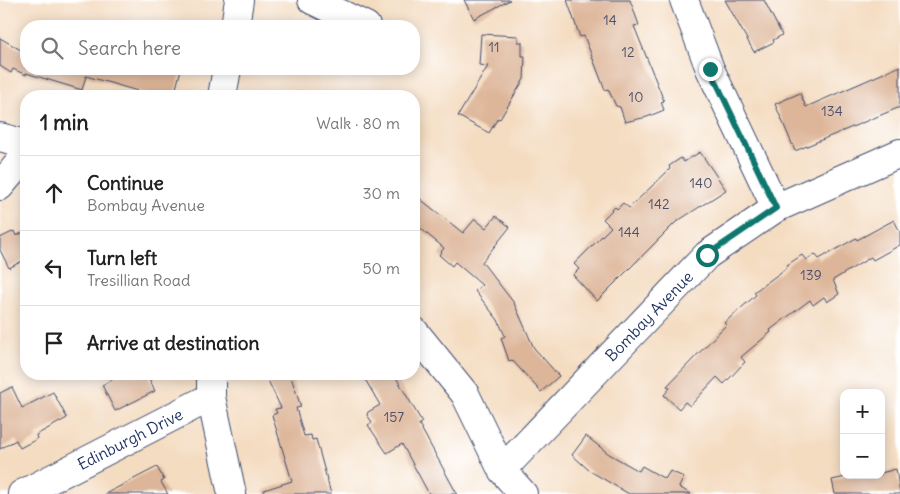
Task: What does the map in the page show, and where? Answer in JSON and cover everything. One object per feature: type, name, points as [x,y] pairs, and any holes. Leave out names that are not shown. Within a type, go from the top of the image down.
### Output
[{"type":"street","points":[[236,20],[239,0]]},
{"type":"street","points":[[312,0],[354,20]]},
{"type":"street","points":[[684,0],[710,69],[776,208]]},
{"type":"street","points":[[223,90],[226,75]]},
{"type":"street","points":[[0,137],[20,142]]},
{"type":"street","name":"Bombay Avenue","points":[[502,470],[707,255],[776,208],[900,154]]},
{"type":"street","points":[[0,186],[20,162]]},
{"type":"street","points":[[420,339],[464,394],[502,470],[523,494]]},
{"type":"street","points":[[211,386],[232,494]]},
{"type":"street","name":"Edinburgh Drive","points":[[22,494],[211,386]]},
{"type":"building","points":[[464,0],[510,0],[474,19]]},
{"type":"building","points":[[567,0],[630,0],[639,25],[634,26],[664,101],[661,102],[664,110],[647,117],[625,122],[620,107],[616,106],[608,89],[605,90],[584,36],[580,37]]},
{"type":"building","points":[[725,0],[764,0],[782,35],[773,40],[774,42],[754,52]]},
{"type":"building","points":[[481,34],[518,36],[518,42],[522,42],[522,56],[525,56],[524,79],[500,119],[498,118],[489,133],[458,116],[488,66],[479,65]]},
{"type":"building","points":[[0,38],[20,50],[20,72],[13,69],[11,73],[0,66]]},
{"type":"building","points":[[900,66],[900,107],[795,151],[775,104],[800,93],[806,107]]},
{"type":"building","points":[[33,75],[179,75],[176,90],[134,90],[86,76],[82,90]]},
{"type":"building","points":[[700,152],[726,190],[676,222],[597,301],[573,275],[579,269],[574,264],[611,227],[603,219],[615,207],[617,209],[623,203],[629,208],[670,169],[669,166],[681,158],[684,162]]},
{"type":"building","points":[[420,199],[463,233],[475,219],[486,228],[496,216],[510,227],[482,262],[514,303],[534,348],[559,376],[541,392],[512,360],[509,361],[501,338],[505,336],[498,320],[475,291],[482,285],[455,262],[452,266],[439,255],[444,248],[420,228]]},
{"type":"building","points":[[894,220],[900,232],[900,245],[873,260],[871,257],[833,280],[839,294],[827,302],[824,297],[813,305],[810,300],[770,330],[771,332],[741,357],[745,362],[724,384],[717,377],[690,406],[685,402],[679,409],[664,395],[670,388],[667,386],[726,325],[724,323],[756,295],[754,292],[788,267],[787,265],[802,255],[806,260],[815,254],[819,259],[856,238],[857,240]]},
{"type":"building","points":[[14,231],[16,236],[20,234],[20,262],[9,268],[0,250],[0,238]]},
{"type":"building","points":[[112,380],[150,380],[155,391],[115,411],[102,385]]},
{"type":"building","points":[[268,380],[292,380],[301,407],[296,408],[304,436],[311,435],[312,440],[316,439],[331,494],[264,494],[264,490],[292,481],[272,415],[277,413],[275,409],[281,408]]},
{"type":"building","points":[[365,380],[398,380],[422,422],[419,424],[457,494],[429,494],[402,444],[387,453],[368,425],[372,422],[367,415],[368,412],[380,405]]},
{"type":"building","points":[[12,387],[22,408],[53,392],[67,418],[36,435],[37,439],[20,448],[16,440],[0,449],[0,393]]},
{"type":"building","points":[[586,436],[609,454],[639,471],[642,466],[665,479],[670,471],[684,477],[679,487],[691,494],[629,494],[590,471],[572,455]]},
{"type":"building","points":[[157,467],[164,480],[161,482],[168,494],[105,494]]},
{"type":"building","points":[[896,469],[900,494],[835,494],[832,480],[840,478],[885,479],[885,472]]},
{"type":"route","points":[[707,255],[776,208],[710,69]]}]
